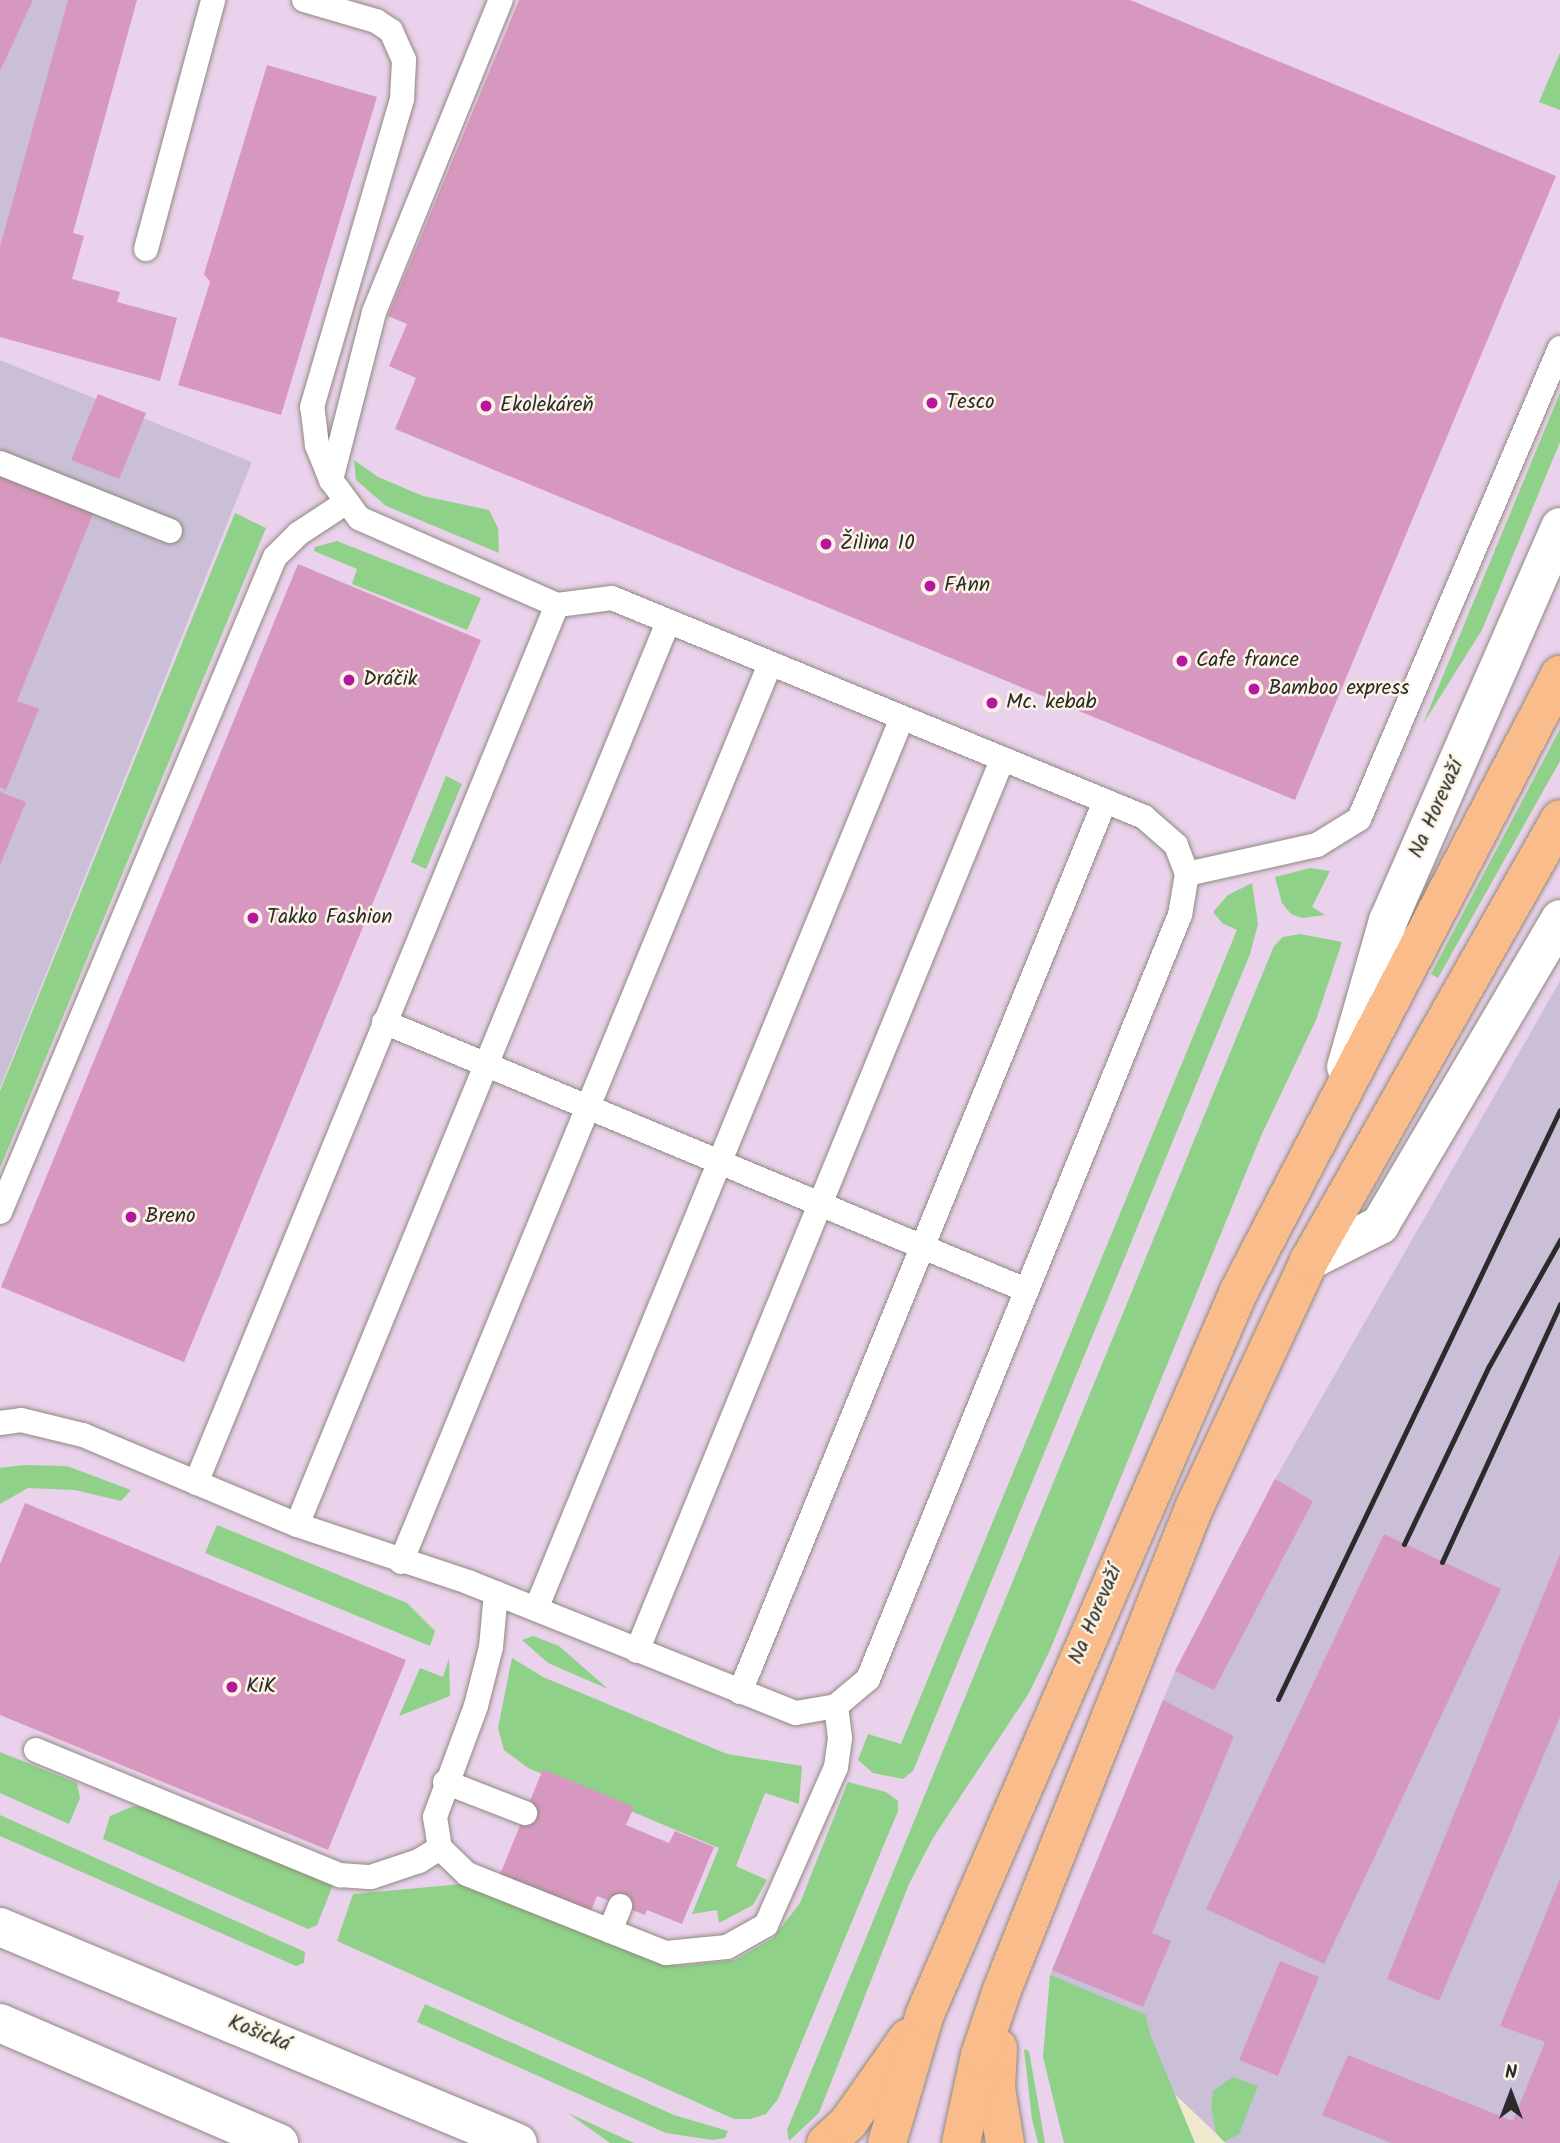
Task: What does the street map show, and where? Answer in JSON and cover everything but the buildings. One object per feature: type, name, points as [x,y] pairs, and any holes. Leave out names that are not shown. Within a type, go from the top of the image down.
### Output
[{"type":"main road","name":"Na Horevaží","points":[[887,2143],[925,2014],[1233,1303],[1336,1100],[1560,675]]},
{"type":"main road","points":[[961,2143],[980,2055],[1002,1990],[1194,1508],[1309,1261],[1560,819]]},
{"type":"main road","points":[[1002,1990],[996,2088],[1005,2143]]},
{"type":"main road","points":[[826,2143],[848,2123],[925,2014]]},
{"type":"street","name":"Na Horevaží","points":[[1336,1100],[1388,921],[1560,527]]},
{"type":"street","points":[[1309,1261],[1380,1225],[1560,919]]},
{"type":"street","name":"Košická","points":[[0,1927],[518,2143]]},
{"type":"street","points":[[0,2022],[279,2143]]},
{"type":"lane","points":[[146,248],[214,0]]},
{"type":"lane","points":[[0,1423],[21,1420],[83,1435],[297,1525],[496,1593],[796,1713],[836,1706],[868,1679],[1181,915],[1187,874],[1176,845],[1144,817],[612,598],[557,605],[376,530],[345,503],[331,480],[317,445],[312,407],[405,77],[400,45],[391,31],[376,21],[303,0]]},
{"type":"lane","points":[[331,480],[374,312],[501,0]]},
{"type":"lane","points":[[1187,874],[1317,845],[1359,819],[1560,348]]},
{"type":"lane","points":[[0,463],[170,531]]},
{"type":"lane","points":[[0,1212],[275,556],[298,534],[345,503]]},
{"type":"lane","points":[[196,1483],[557,605]]},
{"type":"lane","points":[[297,1525],[668,622]]},
{"type":"lane","points":[[401,1562],[769,664]]},
{"type":"lane","points":[[536,1609],[902,719]]},
{"type":"lane","points":[[637,1651],[1002,760]]},
{"type":"lane","points":[[740,1692],[1105,801]]},
{"type":"lane","points":[[384,1022],[1026,1290]]},
{"type":"lane","points":[[496,1593],[491,1647],[476,1706],[445,1782],[435,1817],[440,1848],[467,1874],[666,1954],[727,1947],[766,1925],[836,1767],[840,1738],[836,1706]]},
{"type":"lane","points":[[36,1751],[340,1875],[371,1877],[419,1861],[440,1848]]},
{"type":"lane","points":[[445,1782],[526,1813]]},
{"type":"lane","points":[[610,1931],[620,1906]]},
{"type":"shaded area","points":[[0,0],[76,0],[0,259]]},
{"type":"shaded area","points":[[76,0],[1560,0],[1560,982],[1067,2143],[0,2143],[0,1088],[252,462],[0,360],[0,259]]},
{"type":"shaded area","points":[[0,360],[252,462],[0,1088]]},
{"type":"shaded area","points":[[1560,981],[1560,2143],[1226,2143],[1050,1975],[1175,1671],[1275,1479]]},
{"type":"green space","points":[[1560,53],[1560,110],[1539,102]]},
{"type":"green space","points":[[1560,393],[1560,442],[1482,630],[1423,724]]},
{"type":"green space","points":[[354,460],[378,477],[423,496],[489,510],[498,528],[499,553],[386,506],[356,480]]},
{"type":"green space","points":[[235,513],[266,528],[0,1168],[0,1091]]},
{"type":"green space","points":[[337,541],[481,598],[467,630],[352,584],[357,569],[314,551],[315,547]]},
{"type":"green space","points":[[1560,729],[1560,761],[1438,978],[1431,974]]},
{"type":"green space","points":[[446,776],[462,784],[426,869],[411,862]]},
{"type":"green space","points":[[1310,868],[1330,871],[1312,907],[1325,915],[1302,918],[1291,914],[1282,903],[1275,877]]},
{"type":"green space","points":[[1252,883],[1258,924],[1250,954],[913,1771],[903,1779],[873,1773],[858,1760],[868,1734],[901,1744],[1237,930],[1222,923],[1213,912],[1228,895]]},
{"type":"green space","points":[[1300,934],[1342,942],[1316,1020],[1261,1136],[1050,1650],[1029,1693],[933,1838],[909,1884],[819,2113],[789,2141],[787,2130],[1274,946],[1283,937]]},
{"type":"green space","points":[[23,1465],[67,1466],[131,1490],[121,1501],[75,1490],[28,1488],[0,1504],[0,1468]]},
{"type":"green space","points":[[217,1525],[407,1603],[435,1631],[430,1646],[205,1553]]},
{"type":"green space","points":[[533,1636],[559,1646],[608,1689],[548,1663],[522,1640]]},
{"type":"green space","points":[[449,1658],[450,1696],[399,1716],[420,1668],[443,1677]]},
{"type":"green space","points":[[512,1658],[543,1677],[727,1754],[802,1766],[799,1804],[765,1793],[736,1866],[767,1880],[753,1905],[719,1923],[717,1910],[692,1914],[719,1848],[528,1768],[504,1750],[498,1728]]},
{"type":"green space","points":[[0,1752],[77,1783],[80,1798],[69,1824],[0,1793]]},
{"type":"green space","points":[[848,1782],[886,1792],[898,1801],[898,1811],[778,2099],[766,2114],[750,2119],[734,2119],[337,1941],[353,1894],[462,1884],[651,1960],[679,1966],[735,1960],[773,1938],[800,1903]]},
{"type":"green space","points":[[134,1806],[150,1808],[333,1885],[317,1925],[308,1929],[103,1839],[110,1816]]},
{"type":"green space","points":[[0,1815],[305,1952],[304,1963],[296,1966],[0,1836]]},
{"type":"green space","points":[[1050,1975],[1146,2015],[1150,2034],[1195,2143],[1064,2143],[1043,2057]]},
{"type":"green space","points":[[425,2004],[674,2115],[728,2131],[725,2138],[713,2140],[666,2133],[417,2022]]},
{"type":"green space","points":[[1024,2049],[1029,2051],[1045,2143],[1038,2143],[1032,2119]]},
{"type":"green space","points":[[1233,2077],[1258,2086],[1239,2134],[1224,2142],[1216,2133],[1211,2106],[1213,2091]]},
{"type":"green space","points":[[568,2113],[634,2143],[610,2143]]},
{"type":"railway","points":[[1278,1699],[1560,1110]]},
{"type":"railway","points":[[1404,1544],[1489,1366],[1560,1240]]},
{"type":"railway","points":[[1442,1562],[1560,1304]]},
{"type":"place","name":"Tesco","points":[[932,403]]},
{"type":"place","name":"Ekolekáreň","points":[[486,406]]},
{"type":"place","name":"Žilina 10","points":[[826,544]]},
{"type":"place","name":"FAnn","points":[[930,586]]},
{"type":"place","name":"Cafe france","points":[[1182,661]]},
{"type":"place","name":"Dráčik","points":[[349,680]]},
{"type":"place","name":"Bamboo express","points":[[1254,689]]},
{"type":"place","name":"Mc. kebab","points":[[992,703]]},
{"type":"place","name":"Takko Fashion","points":[[253,918]]},
{"type":"place","name":"Breno","points":[[131,1217]]},
{"type":"place","name":"KiK","points":[[232,1687]]}]
